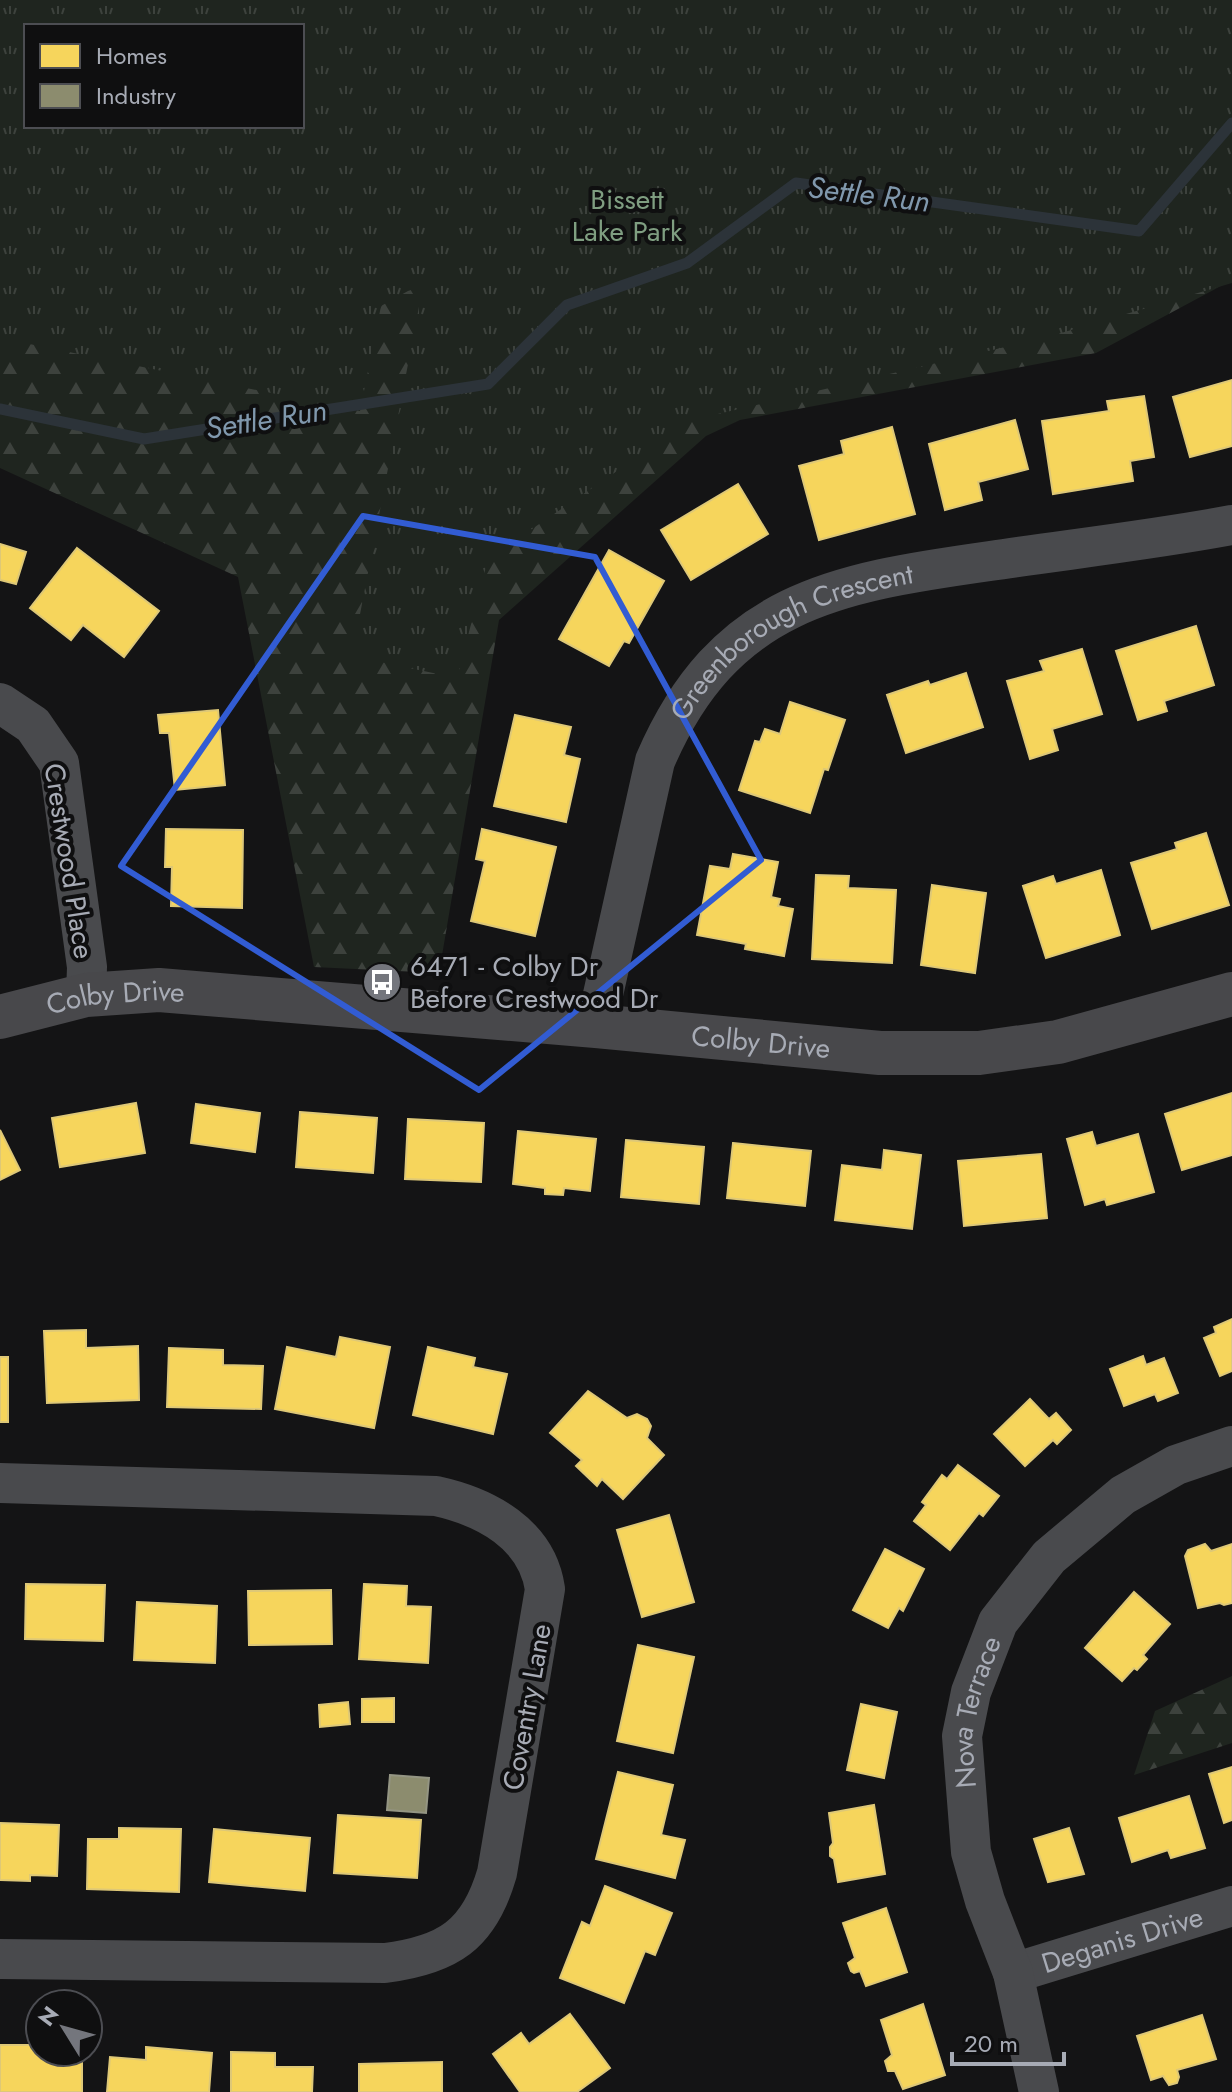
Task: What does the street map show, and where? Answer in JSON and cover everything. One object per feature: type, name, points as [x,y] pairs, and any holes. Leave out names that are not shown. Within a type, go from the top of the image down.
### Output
[{"type":"street","name":"Greenborough Crescent","points":[[596,1026],[655,761],[666,734],[689,696],[707,673],[739,642],[775,616],[801,603],[890,575],[1232,525]]},
{"type":"street","name":"Crestwood Place","points":[[0,703],[33,725],[59,763],[87,967],[86,995]]},
{"type":"street","name":"Colby Drive","points":[[0,1017],[86,995],[159,990],[880,1053],[979,1053],[1058,1042],[1232,994]]},
{"type":"street","name":"Nova Terrace","points":[[1039,2092],[1013,1973],[985,1901],[971,1852],[962,1736],[971,1692],[998,1622],[1049,1557],[1123,1495],[1176,1465],[1232,1446]]},
{"type":"street","name":"Coventry Lane","points":[[0,1483],[408,1493],[447,1498],[484,1511],[520,1537],[540,1566],[545,1601],[497,1873],[471,1928],[455,1940],[423,1956],[385,1963],[0,1959]]},
{"type":"street","name":"Deganis Drive","points":[[1013,1973],[1232,1906]]},
{"type":"highlighted area","points":[[363,516],[595,557],[761,860],[479,1090],[121,866]]},
{"type":"green space","name":"Bissett Lake Park","points":[[0,0],[1232,0],[1232,280],[1096,353],[740,420],[706,436],[499,620],[439,973],[314,967],[238,577],[0,468]]},
{"type":"green space","name":"Bissett Lake Park","points":[[0,0],[1232,0],[1232,283],[1044,338],[692,420],[488,559],[457,678],[352,656],[423,286],[381,306],[360,411],[0,338]]},
{"type":"green space","points":[[1232,1676],[1232,1743],[1134,1775],[1155,1711]]},
{"type":"building: Homes","points":[[1232,380],[1232,446],[1190,457],[1173,397]]},
{"type":"building: Homes","points":[[1144,396],[1154,457],[1130,461],[1133,481],[1053,494],[1042,421],[1109,411],[1107,401]]},
{"type":"building: Homes","points":[[1015,420],[1028,469],[978,482],[982,500],[945,510],[929,444]]},
{"type":"building: Homes","points":[[892,427],[915,514],[819,540],[799,466],[844,454],[841,441]]},
{"type":"building: Homes","points":[[738,484],[768,534],[691,580],[661,530]]},
{"type":"building: Homes","points":[[0,544],[26,552],[16,584],[0,580]]},
{"type":"building: Homes","points":[[77,548],[159,611],[124,657],[83,625],[71,640],[30,608]]},
{"type":"building: Homes","points":[[609,550],[664,581],[629,643],[624,641],[609,666],[559,639]]},
{"type":"building: Homes","points":[[1196,626],[1214,685],[1164,701],[1167,711],[1138,720],[1116,651]]},
{"type":"building: Homes","points":[[1082,649],[1102,714],[1052,729],[1058,750],[1030,759],[1007,681],[1044,671],[1040,661]]},
{"type":"building: Homes","points":[[966,673],[983,727],[906,753],[887,695],[928,681],[930,685]]},
{"type":"building: Homes","points":[[790,702],[845,720],[810,813],[739,790],[755,741],[760,742],[765,729],[780,734]]},
{"type":"building: Homes","points":[[218,710],[225,785],[175,790],[169,733],[160,733],[158,715]]},
{"type":"building: Homes","points":[[515,715],[571,727],[564,755],[580,759],[566,822],[494,806]]},
{"type":"building: Homes","points":[[166,829],[243,830],[242,908],[171,906],[172,867],[165,867]]},
{"type":"building: Homes","points":[[482,829],[556,847],[535,936],[471,921],[485,861],[476,859]]},
{"type":"building: Homes","points":[[1206,833],[1229,905],[1152,929],[1131,863],[1177,849],[1175,843]]},
{"type":"building: Homes","points":[[733,854],[778,862],[771,897],[780,899],[778,906],[793,909],[784,956],[745,949],[746,944],[697,935],[710,866],[730,869]]},
{"type":"building: Homes","points":[[1101,870],[1120,935],[1046,958],[1023,886],[1053,876],[1056,884]]},
{"type":"building: Homes","points":[[816,875],[849,876],[848,888],[896,890],[892,963],[812,959]]},
{"type":"building: Homes","points":[[932,885],[986,893],[975,973],[921,965]]},
{"type":"building: Homes","points":[[1232,1093],[1232,1155],[1182,1170],[1165,1114]]},
{"type":"building: Homes","points":[[136,1103],[145,1153],[60,1167],[52,1118]]},
{"type":"building: Homes","points":[[196,1104],[260,1113],[255,1152],[191,1143]]},
{"type":"building: Homes","points":[[300,1112],[377,1118],[373,1173],[296,1167]]},
{"type":"building: Homes","points":[[408,1119],[484,1123],[481,1182],[405,1179]]},
{"type":"building: Homes","points":[[0,1130],[20,1170],[0,1180]]},
{"type":"building: Homes","points":[[518,1131],[596,1139],[590,1191],[564,1188],[563,1195],[545,1194],[545,1188],[513,1184]]},
{"type":"building: Homes","points":[[1092,1132],[1096,1146],[1138,1134],[1154,1192],[1107,1205],[1105,1199],[1085,1205],[1067,1139]]},
{"type":"building: Homes","points":[[626,1140],[704,1147],[699,1204],[621,1197]]},
{"type":"building: Homes","points":[[733,1143],[811,1151],[805,1206],[727,1198]]},
{"type":"building: Homes","points":[[884,1150],[921,1155],[912,1229],[835,1220],[842,1165],[882,1170]]},
{"type":"building: Homes","points":[[1041,1154],[1047,1218],[964,1226],[958,1161]]},
{"type":"building: Homes","points":[[1232,1319],[1232,1371],[1220,1376],[1204,1338],[1216,1333],[1214,1327]]},
{"type":"building: Homes","points":[[86,1330],[86,1348],[138,1346],[139,1400],[47,1403],[44,1331]]},
{"type":"building: Homes","points":[[340,1337],[390,1347],[374,1428],[275,1409],[287,1347],[336,1357]]},
{"type":"building: Homes","points":[[428,1347],[475,1358],[473,1367],[507,1374],[493,1434],[413,1415]]},
{"type":"building: Homes","points":[[169,1348],[223,1350],[223,1365],[263,1366],[261,1409],[167,1407]]},
{"type":"building: Homes","points":[[1143,1356],[1146,1365],[1164,1358],[1178,1393],[1158,1401],[1155,1394],[1124,1406],[1110,1369]]},
{"type":"building: Homes","points":[[0,1357],[8,1357],[8,1422],[0,1422]]},
{"type":"building: Homes","points":[[588,1391],[627,1418],[637,1414],[647,1419],[651,1426],[647,1438],[664,1455],[623,1499],[602,1479],[597,1486],[576,1466],[582,1460],[550,1433]]},
{"type":"building: Homes","points":[[1030,1399],[1049,1419],[1056,1413],[1071,1430],[1057,1444],[1053,1440],[1025,1466],[994,1434]]},
{"type":"building: Homes","points":[[958,1465],[999,1496],[983,1516],[979,1513],[950,1550],[914,1521],[926,1505],[922,1502],[942,1475],[947,1479]]},
{"type":"building: Homes","points":[[669,1515],[694,1602],[642,1617],[617,1530]]},
{"type":"building: Homes","points":[[1205,1544],[1211,1551],[1232,1544],[1232,1603],[1198,1608],[1185,1556],[1188,1550]]},
{"type":"building: Homes","points":[[885,1549],[924,1569],[903,1611],[899,1608],[888,1628],[853,1610]]},
{"type":"building: Homes","points":[[26,1584],[105,1585],[103,1641],[25,1639]]},
{"type":"building: Homes","points":[[364,1584],[407,1586],[406,1606],[431,1607],[428,1663],[359,1659]]},
{"type":"building: Homes","points":[[331,1590],[332,1644],[249,1645],[248,1591]]},
{"type":"building: Homes","points":[[1134,1592],[1170,1624],[1143,1655],[1147,1659],[1122,1681],[1085,1648]]},
{"type":"building: Homes","points":[[137,1602],[217,1606],[215,1663],[134,1660]]},
{"type":"building: Homes","points":[[638,1645],[694,1657],[673,1753],[617,1741]]},
{"type":"building: Homes","points":[[394,1698],[394,1722],[362,1722],[362,1699]]},
{"type":"building: Homes","points":[[348,1702],[350,1724],[320,1727],[319,1705]]},
{"type":"building: Homes","points":[[861,1704],[897,1712],[884,1778],[847,1770]]},
{"type":"building: Homes","points":[[1232,1767],[1232,1820],[1224,1823],[1209,1774]]},
{"type":"building: Homes","points":[[618,1772],[673,1785],[661,1835],[685,1840],[675,1878],[596,1859]]},
{"type":"building: Homes","points":[[1189,1796],[1205,1848],[1171,1858],[1168,1850],[1132,1862],[1119,1818]]},
{"type":"building: Homes","points":[[874,1805],[885,1874],[838,1882],[834,1859],[830,1856],[833,1843],[829,1813]]},
{"type":"building: Homes","points":[[338,1815],[421,1820],[417,1878],[334,1873]]},
{"type":"building: Homes","points":[[0,1823],[59,1825],[57,1876],[30,1875],[30,1881],[0,1880]]},
{"type":"building: Homes","points":[[119,1828],[181,1829],[179,1892],[87,1889],[88,1839],[119,1839]]},
{"type":"building: Homes","points":[[1069,1828],[1084,1874],[1048,1882],[1034,1839]]},
{"type":"building: Homes","points":[[214,1829],[310,1838],[305,1891],[209,1882]]},
{"type":"building: Homes","points":[[605,1886],[672,1913],[655,1955],[645,1951],[624,2003],[560,1978],[582,1922],[590,1926]]},
{"type":"building: Homes","points":[[886,1908],[907,1972],[866,1986],[860,1971],[851,1971],[848,1963],[855,1958],[843,1923]]},
{"type":"building: Homes","points":[[923,2004],[945,2075],[903,2089],[895,2071],[888,2071],[885,2061],[892,2055],[881,2020]]},
{"type":"building: Homes","points":[[570,2014],[610,2068],[577,2092],[520,2092],[493,2054],[521,2033],[529,2044]]},
{"type":"building: Homes","points":[[1202,2015],[1216,2059],[1177,2070],[1177,2083],[1169,2085],[1163,2076],[1151,2080],[1137,2036]]},
{"type":"building: Homes","points":[[0,2045],[24,2045],[24,2068],[82,2068],[82,2092],[0,2092]]},
{"type":"building: Homes","points":[[146,2047],[212,2053],[209,2092],[107,2092],[110,2057],[146,2060]]},
{"type":"building: Homes","points":[[231,2052],[275,2053],[275,2067],[313,2067],[312,2092],[231,2092]]},
{"type":"building: Homes","points":[[442,2062],[442,2092],[359,2092],[359,2064]]},
{"type":"building: Industry","points":[[390,1775],[429,1778],[426,1813],[387,1810]]},
{"type":"waterway","name":"Settle Run","points":[[0,409],[144,439],[488,384],[567,305],[687,263],[796,183],[1139,231],[1232,123]]},
{"type":"place","name":"6471 - Colby Dr Before Crestwood Dr","points":[[382,982]]}]
